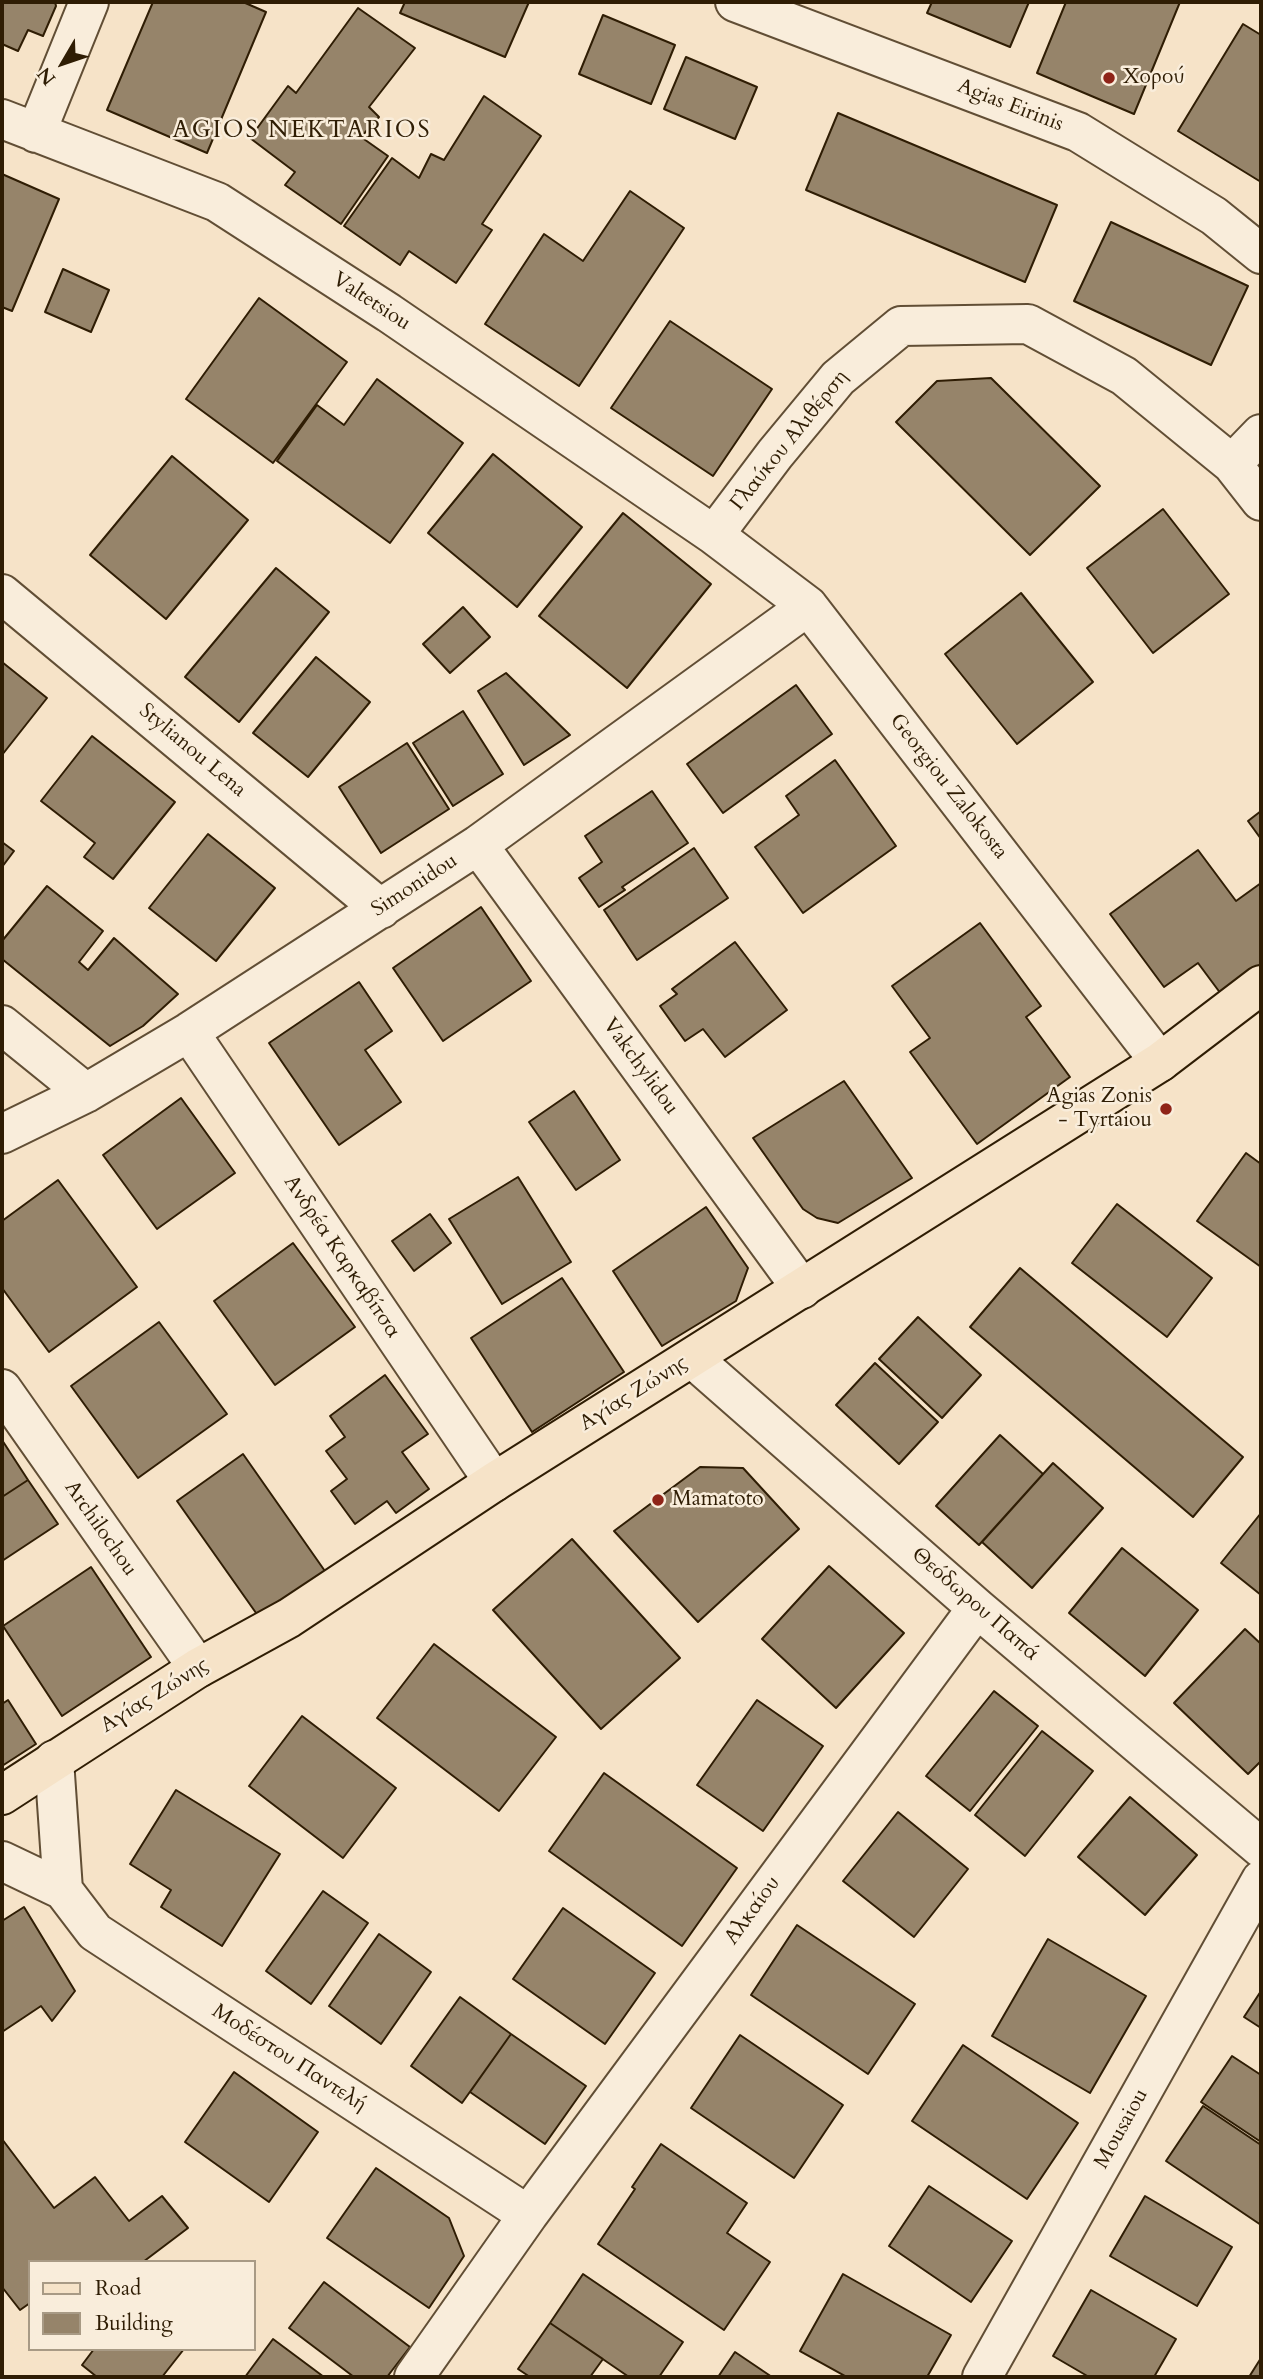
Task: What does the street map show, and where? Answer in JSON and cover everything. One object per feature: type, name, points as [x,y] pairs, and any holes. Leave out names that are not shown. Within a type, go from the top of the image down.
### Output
[{"type":"main road","name":"Αγίας Ζώνης","points":[[2,1795],[198,1668],[289,1618],[494,1482],[1160,1062],[1261,985]]},
{"type":"street","points":[[19,126],[89,2]]},
{"type":"street","name":"Agias Eirinis","points":[[735,2],[1078,132],[1214,216],[1261,254]]},
{"type":"street","name":"Valtetsiou","points":[[19,126],[218,202],[390,313],[714,535]]},
{"type":"street","name":"Γλαύκου Αλιθέρση","points":[[714,535],[775,454],[838,378],[901,326],[1028,324],[1124,376],[1232,464],[1261,501]]},
{"type":"street","points":[[1232,464],[1261,434]]},
{"type":"street","name":"Georgiou Zalokosta","points":[[714,535],[808,606],[1160,1062]]},
{"type":"street","name":"Stylianou Lena","points":[[2,594],[381,909]]},
{"type":"street","name":"Simonidou","points":[[2,1134],[86,1093],[189,1032],[381,909],[478,845],[808,606]]},
{"type":"street","name":"Vakchylidou","points":[[478,845],[802,1289]]},
{"type":"street","points":[[2,1025],[86,1093]]},
{"type":"street","name":"Ανδρέα Καρκαβίτσα","points":[[189,1032],[494,1482]]},
{"type":"street","name":"Θεόδωρου Παπά","points":[[692,1358],[977,1608],[1261,1848]]},
{"type":"street","name":"Archilochou","points":[[2,1390],[198,1668]]},
{"type":"street","name":"Αλκαίου","points":[[414,2377],[528,2215],[977,1608]]},
{"type":"street","points":[[54,1760],[63,1890]]},
{"type":"street","name":"Μοδέστου Παντελή","points":[[2,1861],[63,1890],[95,1932],[528,2215]]},
{"type":"street","name":"Mousaiou","points":[[982,2377],[1261,1880]]},
{"type":"building","points":[[2,2],[55,2],[56,6],[43,36],[28,30],[18,51],[2,44]]},
{"type":"building","points":[[153,2],[243,2],[266,12],[207,153],[107,110]]},
{"type":"building","points":[[405,2],[529,2],[505,57],[400,13]]},
{"type":"building","points":[[932,2],[1029,2],[1010,47],[927,13]]},
{"type":"building","points":[[1066,2],[1180,2],[1134,114],[1037,73]]},
{"type":"building","points":[[358,8],[415,48],[369,107],[379,117],[361,137],[388,156],[341,224],[285,185],[295,172],[250,138],[288,86],[296,93]]},
{"type":"building","points":[[603,15],[675,45],[651,104],[579,74]]},
{"type":"building","points":[[1243,24],[1261,35],[1261,182],[1178,131]]},
{"type":"building","points":[[686,57],[757,87],[735,139],[664,109]]},
{"type":"building","points":[[484,96],[541,136],[482,224],[492,230],[456,283],[409,251],[400,265],[344,226],[392,158],[419,178],[431,154],[444,160]]},
{"type":"building","points":[[838,113],[1057,205],[1025,282],[806,190]]},
{"type":"building","points":[[2,174],[59,199],[12,311],[2,307]]},
{"type":"building","points":[[630,191],[684,228],[579,386],[485,324],[544,234],[583,261]]},
{"type":"building","points":[[1111,222],[1248,286],[1211,365],[1074,301]]},
{"type":"building","points":[[63,269],[109,290],[91,332],[45,312]]},
{"type":"building","points":[[259,298],[347,362],[273,463],[186,399]]},
{"type":"building","points":[[670,321],[772,389],[713,476],[611,408]]},
{"type":"building","points":[[991,378],[1100,486],[1030,555],[896,422],[937,381]]},
{"type":"building","points":[[377,379],[463,443],[390,543],[277,461],[317,405],[344,425]]},
{"type":"building","points":[[493,454],[582,527],[517,607],[428,533]]},
{"type":"building","points":[[172,456],[248,520],[166,619],[90,555]]},
{"type":"building","points":[[1163,509],[1229,594],[1153,653],[1087,568]]},
{"type":"building","points":[[623,513],[711,584],[627,688],[539,616]]},
{"type":"building","points":[[276,568],[329,612],[239,722],[185,677]]},
{"type":"building","points":[[1021,593],[1093,682],[1017,744],[945,654]]},
{"type":"building","points":[[463,607],[490,637],[450,673],[423,644]]},
{"type":"building","points":[[316,657],[370,702],[308,777],[253,733]]},
{"type":"building","points":[[2,662],[47,698],[2,755]]},
{"type":"building","points":[[506,673],[570,735],[524,765],[478,691]]},
{"type":"building","points":[[796,685],[832,734],[723,813],[687,764]]},
{"type":"building","points":[[463,711],[503,774],[453,806],[413,743]]},
{"type":"building","points":[[92,736],[175,802],[113,879],[84,857],[95,843],[41,801]]},
{"type":"building","points":[[407,743],[449,809],[381,853],[339,787]]},
{"type":"building","points":[[835,760],[896,846],[803,913],[755,847],[799,815],[786,796]]},
{"type":"building","points":[[652,791],[688,843],[622,887],[625,890],[599,907],[579,878],[602,862],[585,836]]},
{"type":"building","points":[[1261,811],[1261,839],[1248,821]]},
{"type":"building","points":[[208,834],[275,888],[216,961],[149,908]]},
{"type":"building","points":[[2,842],[14,851],[2,867]]},
{"type":"building","points":[[694,848],[728,898],[637,960],[604,910]]},
{"type":"building","points":[[1198,850],[1236,901],[1261,883],[1261,964],[1221,994],[1198,963],[1164,987],[1110,914]]},
{"type":"building","points":[[47,886],[103,931],[79,962],[88,970],[114,938],[178,994],[143,1026],[110,1046],[2,959],[2,941]]},
{"type":"building","points":[[481,907],[531,981],[443,1041],[393,968]]},
{"type":"building","points":[[980,923],[1041,1006],[1026,1017],[1070,1077],[977,1144],[910,1052],[930,1038],[892,986]]},
{"type":"building","points":[[735,942],[787,1010],[725,1057],[703,1029],[685,1041],[660,1006],[677,994],[672,989]]},
{"type":"building","points":[[359,982],[392,1031],[365,1050],[401,1102],[339,1145],[269,1043]]},
{"type":"building","points":[[844,1081],[912,1178],[838,1223],[817,1218],[803,1209],[753,1138]]},
{"type":"building","points":[[574,1091],[620,1160],[576,1190],[529,1122]]},
{"type":"building","points":[[181,1098],[235,1173],[157,1229],[103,1155]]},
{"type":"building","points":[[1246,1153],[1261,1164],[1261,1267],[1197,1221]]},
{"type":"building","points":[[518,1177],[571,1262],[502,1304],[449,1219]]},
{"type":"building","points":[[58,1180],[137,1287],[49,1352],[2,1288],[2,1221]]},
{"type":"building","points":[[1117,1204],[1212,1278],[1167,1337],[1072,1263]]},
{"type":"building","points":[[706,1207],[748,1268],[736,1301],[662,1346],[613,1271]]},
{"type":"building","points":[[430,1214],[451,1243],[414,1271],[392,1241]]},
{"type":"building","points":[[293,1243],[355,1327],[275,1385],[214,1301]]},
{"type":"building","points":[[1020,1268],[1243,1457],[1193,1517],[970,1327]]},
{"type":"building","points":[[562,1278],[624,1372],[532,1432],[471,1338]]},
{"type":"building","points":[[918,1317],[981,1375],[942,1418],[879,1359]]},
{"type":"building","points":[[159,1322],[227,1414],[138,1478],[71,1386]]},
{"type":"building","points":[[875,1363],[938,1422],[899,1464],[836,1405]]},
{"type":"building","points":[[385,1375],[428,1434],[402,1452],[429,1489],[396,1513],[387,1501],[355,1524],[331,1491],[347,1479],[326,1451],[345,1437],[330,1416]]},
{"type":"building","points":[[1000,1435],[1043,1474],[979,1545],[936,1506]]},
{"type":"building","points":[[2,1440],[28,1480],[2,1497]]},
{"type":"building","points":[[243,1454],[327,1574],[261,1620],[177,1501]]},
{"type":"building","points":[[1053,1463],[1103,1508],[1032,1588],[982,1542]]},
{"type":"building","points":[[700,1467],[743,1468],[799,1529],[698,1622],[614,1531]]},
{"type":"building","points":[[28,1480],[58,1524],[2,1561],[2,1497]]},
{"type":"building","points":[[1261,1513],[1261,1595],[1221,1563]]},
{"type":"building","points":[[572,1539],[680,1658],[601,1729],[493,1610]]},
{"type":"building","points":[[1122,1548],[1198,1610],[1145,1676],[1069,1613]]},
{"type":"building","points":[[829,1566],[904,1633],[836,1708],[762,1639]]},
{"type":"building","points":[[91,1567],[151,1657],[62,1716],[3,1626]]},
{"type":"building","points":[[1245,1629],[1261,1644],[1261,1761],[1248,1774],[1174,1703]]},
{"type":"building","points":[[434,1644],[556,1737],[499,1811],[377,1718]]},
{"type":"building","points":[[994,1691],[1038,1726],[970,1811],[926,1776]]},
{"type":"building","points":[[8,1700],[36,1744],[2,1766],[2,1704]]},
{"type":"building","points":[[757,1700],[823,1746],[763,1831],[697,1785]]},
{"type":"building","points":[[302,1716],[396,1788],[343,1858],[249,1786]]},
{"type":"building","points":[[1042,1731],[1093,1771],[1025,1856],[975,1815]]},
{"type":"building","points":[[604,1773],[737,1868],[682,1946],[549,1851]]},
{"type":"building","points":[[176,1790],[280,1854],[222,1946],[161,1907],[171,1890],[130,1864]]},
{"type":"building","points":[[1130,1797],[1197,1855],[1145,1915],[1078,1857]]},
{"type":"building","points":[[898,1812],[968,1869],[914,1937],[843,1881]]},
{"type":"building","points":[[323,1891],[368,1923],[311,2004],[266,1971]]},
{"type":"building","points":[[24,1907],[75,1991],[52,2021],[41,2006],[2,2032],[2,1921]]},
{"type":"building","points":[[563,1908],[655,1973],[605,2044],[513,1979]]},
{"type":"building","points":[[797,1925],[915,2004],[868,2074],[751,1995]]},
{"type":"building","points":[[379,1934],[431,1972],[381,2044],[329,2006]]},
{"type":"building","points":[[1048,1939],[1146,1996],[1090,2093],[992,2036]]},
{"type":"building","points":[[1261,1991],[1261,2028],[1244,2017]]},
{"type":"building","points":[[460,1997],[511,2034],[462,2103],[411,2066]]},
{"type":"building","points":[[511,2034],[586,2086],[545,2144],[470,2092]]},
{"type":"building","points":[[740,2035],[843,2105],[794,2178],[691,2108]]},
{"type":"building","points":[[963,2045],[1078,2123],[1027,2199],[912,2121]]},
{"type":"building","points":[[1232,2056],[1261,2075],[1261,2142],[1201,2102]]},
{"type":"building","points":[[234,2072],[318,2132],[269,2202],[185,2142]]},
{"type":"building","points":[[1203,2106],[1261,2145],[1261,2225],[1166,2161]]},
{"type":"building","points":[[2,2139],[54,2208],[95,2177],[129,2221],[162,2196],[188,2228],[146,2260],[28,2260],[28,2304],[20,2310],[2,2287]]},
{"type":"building","points":[[661,2144],[747,2203],[727,2233],[770,2262],[724,2330],[598,2244]]},
{"type":"building","points":[[376,2168],[449,2218],[464,2256],[429,2308],[327,2238]]},
{"type":"building","points":[[929,2186],[1012,2241],[971,2302],[889,2246]]},
{"type":"building","points":[[1145,2196],[1232,2247],[1197,2306],[1110,2256]]},
{"type":"building","points":[[583,2274],[683,2342],[659,2377],[629,2377],[550,2323]]},
{"type":"building","points":[[843,2274],[951,2335],[927,2377],[847,2377],[800,2351]]},
{"type":"building","points":[[324,2282],[410,2347],[387,2377],[354,2377],[289,2328]]},
{"type":"building","points":[[1091,2290],[1176,2339],[1154,2377],[1089,2377],[1053,2356]]},
{"type":"building","points":[[550,2323],[603,2359],[590,2377],[530,2377],[518,2369]]},
{"type":"building","points":[[273,2339],[324,2377],[245,2377]]},
{"type":"building","points":[[92,2351],[182,2351],[162,2377],[97,2377],[82,2365]]},
{"type":"building","points":[[735,2352],[772,2377],[718,2377]]},
{"type":"building","points":[[1261,2358],[1261,2377],[1249,2377]]},
{"type":"place","name":"Χορού","points":[[1109,78]]},
{"type":"place","name":"Agias Zonis - Tyrtaiou","points":[[1166,1109]]},
{"type":"place","name":"Mamatoto","points":[[658,1500]]},
{"type":"district","name":"AGIOS NEKTARIOS","points":[[302,131]]}]
